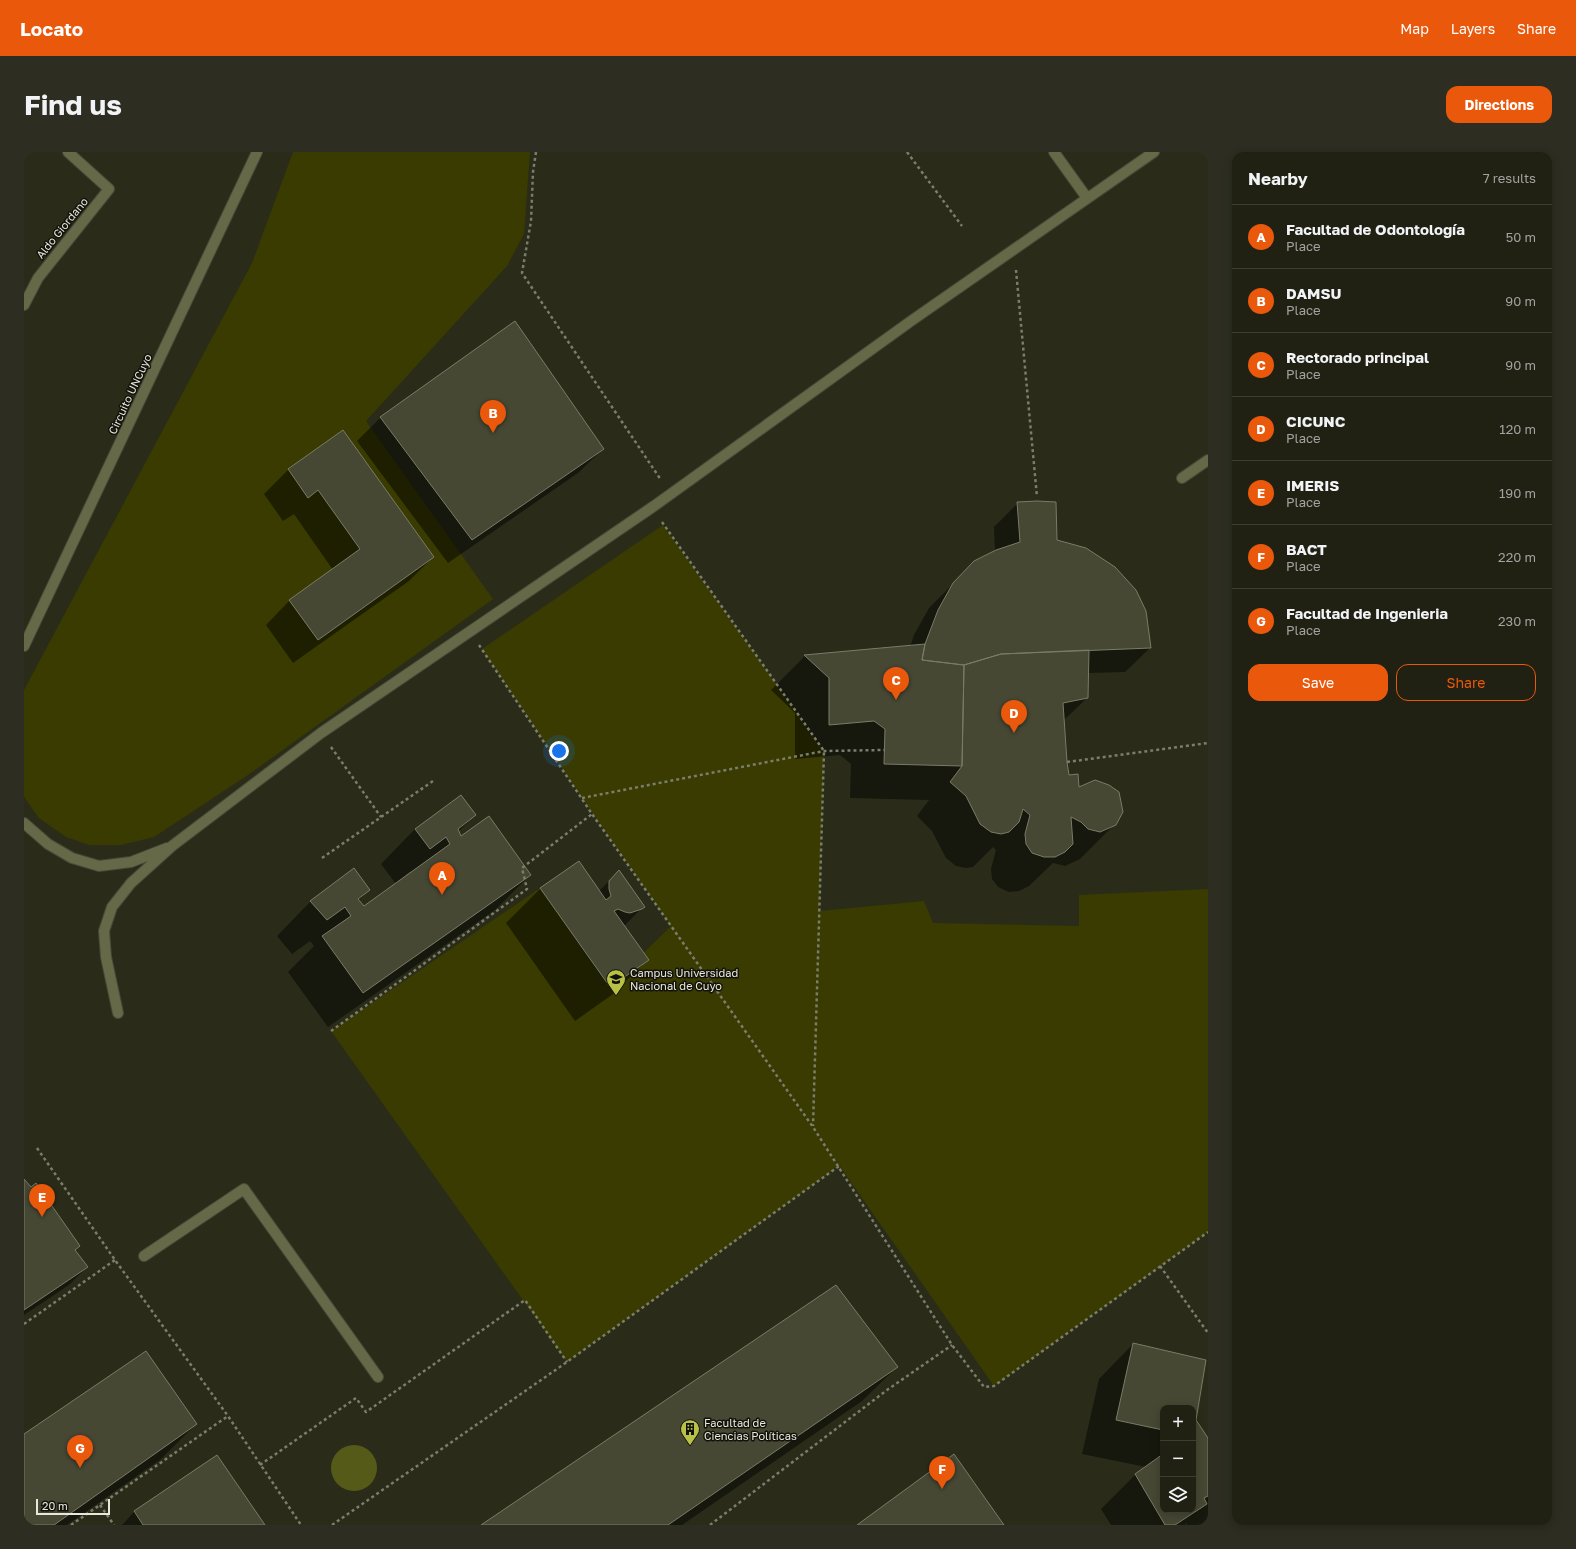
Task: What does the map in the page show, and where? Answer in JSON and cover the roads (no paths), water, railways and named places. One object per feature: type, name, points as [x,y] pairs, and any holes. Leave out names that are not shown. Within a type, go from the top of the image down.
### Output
[{"type":"street","name":"Aldo Giordano","points":[[24,305],[38,278],[109,189],[68,152]]},
{"type":"street","name":"Circuito UNCuyo","points":[[24,646],[258,152]]},
{"type":"street","points":[[1054,152],[1087,198]]},
{"type":"street","points":[[118,1013],[106,957],[104,931],[112,907],[131,883],[172,846],[321,733],[670,494],[911,321],[1154,152]]},
{"type":"street","points":[[1182,478],[1208,460]]},
{"type":"street","points":[[24,823],[48,844],[72,858],[99,866],[131,862],[172,846]]},
{"type":"street","points":[[144,1256],[244,1189],[378,1377]]},
{"type":"place","name":"DAMSU","points":[[493,433]]},
{"type":"place","name":"Rectorado principal","points":[[896,700]]},
{"type":"place","name":"CICUNC","points":[[1014,733]]},
{"type":"place","name":"Facultad de Odontología","points":[[442,895]]},
{"type":"place","name":"Campus Universidad Nacional de Cuyo","points":[[616,996]]},
{"type":"place","name":"IMERIS","points":[[42,1217]]},
{"type":"place","name":"Facultad de Ciencias Políticas","points":[[690,1446]]},
{"type":"place","name":"Facultad de Ingenieria","points":[[80,1468]]},
{"type":"place","name":"BACT","points":[[942,1489]]}]
